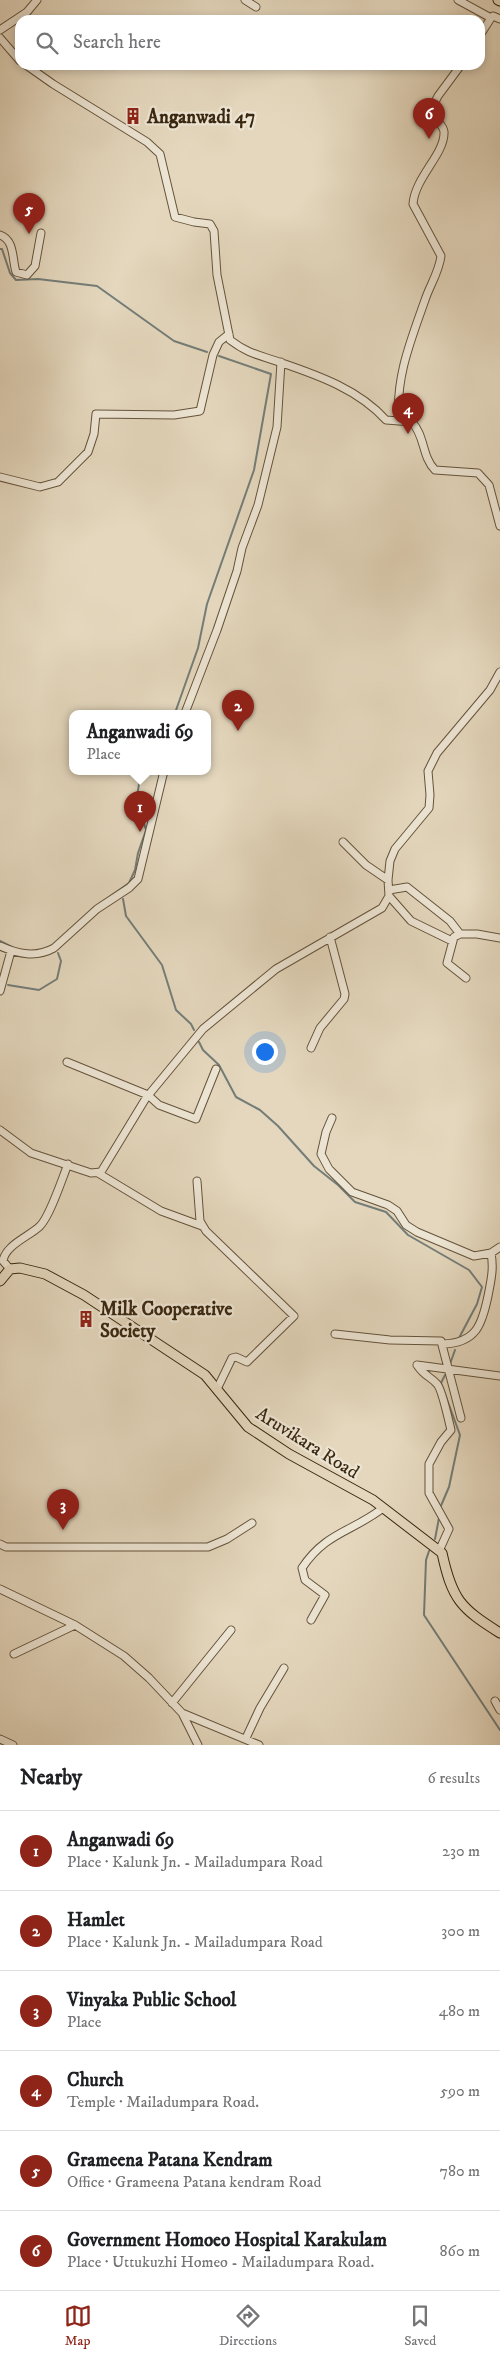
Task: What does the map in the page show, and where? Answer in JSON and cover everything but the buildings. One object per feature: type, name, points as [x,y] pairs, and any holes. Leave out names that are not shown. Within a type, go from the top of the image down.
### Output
[{"type":"main road","points":[[0,1281],[10,1269]]},
{"type":"main road","name":"Aruvikara Road","points":[[10,1269],[32,1270],[63,1282],[205,1375],[248,1427],[289,1454],[373,1500],[439,1551]]},
{"type":"main road","points":[[439,1551],[442,1553],[448,1580],[458,1602],[480,1621],[500,1633]]},
{"type":"street","points":[[22,15],[37,0]]},
{"type":"street","points":[[245,0],[256,7]]},
{"type":"street","points":[[458,0],[485,15]]},
{"type":"street","points":[[485,15],[500,19]]},
{"type":"street","points":[[485,26],[490,18]]},
{"type":"street","points":[[0,30],[15,20]]},
{"type":"street","points":[[0,38],[15,55]]},
{"type":"street","points":[[33,70],[73,97],[147,142],[160,154],[175,217],[210,224],[214,232],[217,275],[230,340],[248,353],[281,362],[316,375],[365,400],[386,420],[412,422],[417,427],[428,462],[435,470],[479,473],[485,480],[495,503],[500,526]]},
{"type":"street","points":[[399,422],[398,405],[402,366],[425,300],[440,266],[441,256],[413,204],[413,196],[417,184],[440,146],[444,133],[443,127],[433,115],[434,104],[458,70]]},
{"type":"street","points":[[0,235],[4,236],[10,244],[16,272],[27,275],[36,266],[41,233]]},
{"type":"street","points":[[0,477],[40,487],[58,482],[88,452],[94,434],[96,414],[174,415],[200,411],[213,355],[219,342],[230,334]]},
{"type":"street","points":[[186,710],[217,630],[237,571],[242,548],[258,505],[277,427],[281,362]]},
{"type":"street","points":[[98,1173],[148,1096],[202,1029],[276,969],[382,908],[389,893],[390,861],[395,849],[429,808],[428,771],[437,753],[490,690],[500,672]]},
{"type":"street","points":[[0,946],[11,951],[35,955],[54,948],[97,909],[131,886],[138,879],[163,775]]},
{"type":"street","points":[[343,842],[366,864],[388,880]]},
{"type":"street","points":[[389,893],[407,887],[450,921],[460,934]]},
{"type":"street","points":[[389,893],[411,921],[452,941]]},
{"type":"street","points":[[466,978],[447,964],[454,937],[460,934],[477,934],[500,938]]},
{"type":"street","points":[[311,1048],[314,1036],[344,999],[345,994],[330,937]]},
{"type":"street","points":[[0,991],[11,951]]},
{"type":"street","points":[[67,1062],[148,1096],[160,1105],[196,1119],[216,1069]]},
{"type":"street","points":[[332,1118],[326,1132],[321,1154],[329,1169],[347,1188],[361,1196],[388,1205],[397,1211],[406,1225],[455,1249],[474,1256],[490,1253],[500,1247]]},
{"type":"street","points":[[0,1130],[31,1152],[91,1173],[98,1173],[161,1211],[202,1226],[294,1316],[247,1361],[232,1358],[217,1389]]},
{"type":"street","points":[[10,1269],[3,1261],[4,1257],[9,1249],[43,1222],[68,1164]]},
{"type":"street","points":[[197,1181],[202,1226]]},
{"type":"street","points":[[335,1334],[390,1340],[439,1341],[443,1344],[457,1344],[466,1340],[482,1321],[492,1280],[493,1268],[490,1253]]},
{"type":"street","points":[[443,1344],[460,1418]]},
{"type":"street","points":[[439,1551],[449,1529],[429,1494],[429,1464],[441,1442],[451,1430],[448,1414],[438,1385],[424,1376],[417,1365],[500,1376]]},
{"type":"street","points":[[311,1620],[325,1595],[305,1580],[302,1568],[312,1553],[326,1541],[373,1516],[384,1508]]},
{"type":"street","points":[[0,1544],[40,1548],[208,1547],[227,1540],[252,1523]]},
{"type":"street","points":[[0,1589],[10,1596],[75,1625],[124,1656],[149,1678],[182,1713],[198,1745]]},
{"type":"street","points":[[14,1654],[75,1625]]},
{"type":"street","points":[[172,1703],[231,1630]]},
{"type":"street","points":[[246,1738],[260,1708],[284,1668]]},
{"type":"street","points":[[495,1701],[500,1710]]},
{"type":"street","points":[[182,1713],[259,1745]]},
{"type":"street","points":[[0,1738],[13,1745]]},
{"type":"waterway","points":[[0,249],[2,249],[10,273],[16,280],[38,279],[97,286],[174,341],[207,352]]},
{"type":"waterway","points":[[176,710],[198,648],[207,604],[254,470],[271,374],[219,356]]},
{"type":"waterway","points":[[135,809],[139,784],[147,775]]},
{"type":"waterway","points":[[92,909],[129,883],[135,870],[138,853],[146,830],[143,820],[134,818],[134,816]]},
{"type":"waterway","points":[[123,899],[126,916],[162,965],[176,1010],[191,1024],[194,1030]]},
{"type":"waterway","points":[[0,941],[14,948]]},
{"type":"waterway","points":[[8,985],[39,990],[57,979],[61,961],[58,953]]},
{"type":"waterway","points":[[199,1042],[203,1050],[219,1065],[236,1097],[260,1110],[278,1126],[314,1166],[338,1185],[355,1202],[386,1212],[408,1235],[469,1270],[482,1287],[477,1304],[459,1338]]},
{"type":"waterway","points":[[450,1364],[455,1350]]},
{"type":"waterway","points":[[440,1508],[449,1487],[460,1435],[441,1383],[445,1375]]},
{"type":"waterway","points":[[435,1539],[439,1518]]},
{"type":"waterway","points":[[429,1551],[426,1560],[424,1615],[500,1730]]},
{"type":"place","name":"Anganwadi 47","points":[[133,116]]},
{"type":"place","name":"Government Homoeo Hospital Karakulam","points":[[429,139]]},
{"type":"place","name":"Grameena Patana Kendram","points":[[29,234]]},
{"type":"place","name":"Church","points":[[408,434]]},
{"type":"place","name":"Hamlet","points":[[238,731]]},
{"type":"place","name":"Anganwadi 69","points":[[140,832]]},
{"type":"place","name":"Milk Cooperative Society","points":[[86,1319]]},
{"type":"place","name":"Vinyaka Public School","points":[[63,1530]]}]
